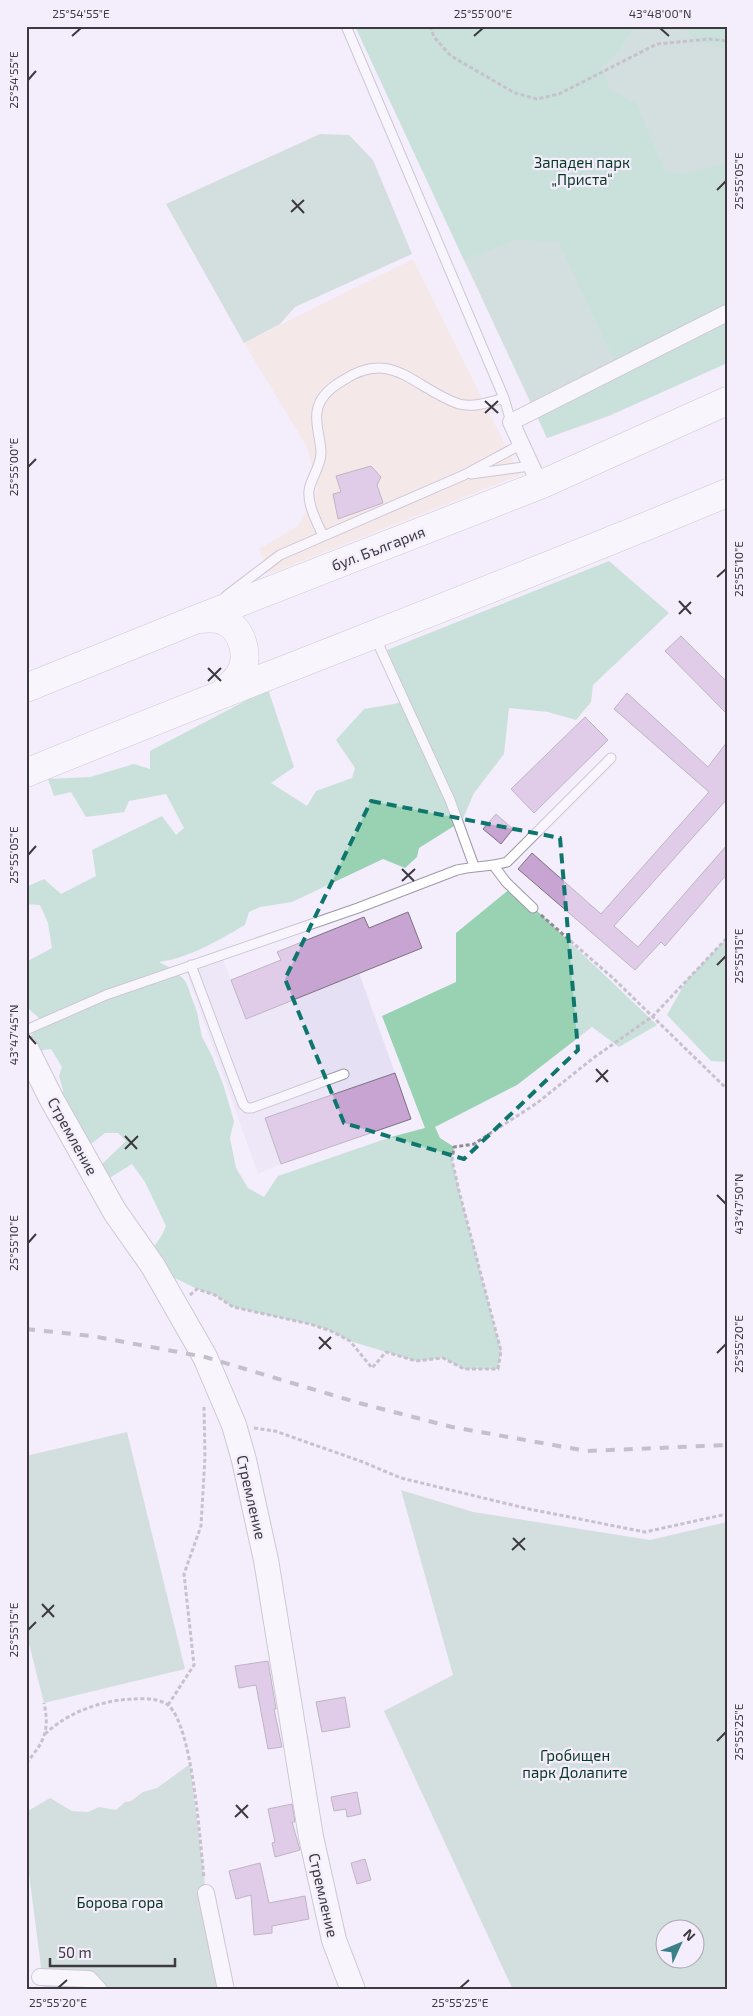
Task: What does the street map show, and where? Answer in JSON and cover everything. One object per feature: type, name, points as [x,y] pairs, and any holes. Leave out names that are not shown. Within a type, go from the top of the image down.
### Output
[{"type":"highway","name":"бул. България","points":[[26,688],[197,619],[535,475],[727,401]]},
{"type":"highway","points":[[26,774],[222,693],[513,581],[727,493]]},
{"type":"highway","points":[[197,619],[224,621],[241,638],[245,652],[245,661],[240,673],[222,693]]},
{"type":"street","points":[[535,475],[511,422],[727,313]]},
{"type":"street","name":"Стремление","points":[[26,1048],[51,1098],[115,1212],[153,1266],[205,1357],[234,1425],[244,1460],[266,1560],[277,1638],[311,1838],[334,1940],[353,1990]]},
{"type":"street","points":[[206,1893],[226,1990]]},
{"type":"street","points":[[40,1977],[89,1979],[99,1990]]},
{"type":"lane","points":[[346,26],[504,398],[511,422]]},
{"type":"lane","points":[[323,536],[311,506],[309,488],[321,455],[317,411],[327,390],[349,376],[372,368],[396,370],[461,404],[478,405],[504,398]]},
{"type":"lane","points":[[197,619],[280,555],[464,476],[520,445]]},
{"type":"lane","points":[[464,476],[535,475]]},
{"type":"lane","points":[[374,635],[450,800],[474,866]]},
{"type":"lane","points":[[26,1030],[106,995],[358,908],[457,870],[474,866],[494,866],[506,862],[611,758]]},
{"type":"lane","points":[[494,866],[506,882],[533,908]]},
{"type":"lane","points":[[190,965],[243,1104],[247,1108],[252,1108],[344,1074]]},
{"type":"path","points":[[430,26],[434,37],[451,56],[515,93],[537,99],[559,94],[657,44],[709,39],[727,41]]},
{"type":"path","points":[[533,908],[614,979],[727,1089]]},
{"type":"path","points":[[174,1304],[185,1301],[197,1289],[215,1295],[233,1307],[317,1326],[350,1340],[372,1368],[386,1352],[416,1361],[443,1358],[464,1369],[498,1369],[501,1351],[459,1191],[452,1160],[454,1147],[474,1144],[490,1134],[537,1103],[592,1059],[653,1016],[727,938]]},
{"type":"path","points":[[168,1705],[194,1664],[184,1574],[201,1526],[205,1457],[204,1401]]},
{"type":"path","points":[[275,1431],[363,1462],[401,1478],[529,1509],[645,1532],[727,1514]]},
{"type":"path","points":[[45,1734],[55,1724],[76,1712],[103,1702],[139,1698],[168,1705],[181,1726],[190,1757],[206,1893]]},
{"type":"path","points":[[26,1763],[40,1748],[45,1734],[46,1713],[44,1703]]},
{"type":"highlighted area","points":[[371,801],[560,838],[578,1050],[464,1159],[344,1123],[285,979]]},
{"type":"shaded area","points":[[413,259],[520,475],[269,574],[259,549],[298,526],[318,489],[307,447],[244,343]]},
{"type":"shaded area","points":[[220,953],[247,1018],[359,973],[395,1073],[266,1118],[281,1164],[258,1174],[185,968]]},
{"type":"green space","name":"Западен парк „Приста“","points":[[355,26],[727,26],[727,363],[609,416],[547,438]]},
{"type":"green space","name":"Западен парк „Приста“","points":[[355,26],[634,26],[621,48],[603,66],[609,89],[637,104],[665,172],[685,174],[727,162],[727,363],[635,404],[547,438],[534,409],[617,367],[559,242],[516,240],[464,260]]},
{"type":"green space","points":[[688,26],[727,26],[727,49],[694,41],[686,28]]},
{"type":"green space","points":[[320,134],[349,135],[373,160],[412,254],[295,307],[280,324],[244,343],[166,204]]},
{"type":"green space","points":[[609,561],[669,613],[593,685],[591,702],[576,720],[548,712],[509,708],[504,754],[474,793],[462,821],[419,848],[417,857],[405,868],[383,859],[292,902],[260,907],[249,912],[245,925],[225,937],[181,957],[159,962],[176,971],[186,982],[197,1012],[202,1037],[223,1084],[234,1121],[230,1138],[236,1168],[248,1188],[264,1197],[278,1176],[391,1137],[425,1128],[382,1016],[456,982],[456,933],[512,887],[657,1025],[619,1047],[592,1027],[517,1085],[435,1127],[440,1138],[454,1147],[452,1160],[459,1191],[501,1351],[498,1369],[464,1369],[443,1358],[416,1361],[350,1341],[331,1331],[310,1324],[233,1307],[215,1295],[197,1289],[171,1276],[148,1255],[166,1226],[145,1182],[132,1164],[108,1179],[100,1166],[126,1141],[118,1133],[105,1133],[86,1148],[58,1102],[63,1090],[59,1076],[62,1067],[51,1049],[38,1051],[31,1035],[44,1023],[26,1006],[26,962],[52,948],[48,923],[40,905],[26,904],[26,887],[44,879],[61,894],[96,876],[92,850],[162,816],[176,835],[184,828],[166,794],[129,801],[124,812],[86,817],[71,792],[54,796],[48,779],[90,777],[134,764],[150,769],[150,751],[268,689],[294,767],[271,783],[307,806],[316,791],[352,778],[355,768],[336,740],[364,709],[408,700],[387,650]]},
{"type":"green space","points":[[727,938],[727,1062],[711,1061],[667,1015],[686,981]]},
{"type":"green space","points":[[127,1432],[185,1669],[44,1703],[26,1632],[26,1456]]},
{"type":"green space","name":"Гробищен парк Долапите","points":[[401,1490],[473,1512],[650,1540],[727,1522],[727,1990],[513,1990],[384,1711],[453,1675]]},
{"type":"green space","name":"Борова гора","points":[[190,1764],[206,1893],[226,1990],[44,1990],[26,1851],[26,1812],[50,1798],[72,1811],[88,1812],[99,1807],[116,1810],[125,1802],[131,1801],[143,1792],[157,1788]]},
{"type":"building","points":[[371,466],[381,477],[377,485],[383,503],[338,519],[333,494],[341,492],[336,476]]},
{"type":"building","points":[[681,636],[727,682],[727,714],[665,651]]},
{"type":"building","points":[[627,693],[708,767],[727,742],[727,799],[614,926],[638,947],[727,845],[727,874],[665,946],[661,942],[635,970],[518,869],[532,853],[601,914],[709,792],[614,709]]},
{"type":"building","points":[[585,717],[608,740],[534,813],[511,789]]},
{"type":"building","points":[[496,814],[513,829],[501,844],[483,829]]},
{"type":"building","points":[[408,912],[422,948],[246,1019],[231,980],[281,960],[277,952],[364,917],[369,928]]},
{"type":"building","points":[[395,1073],[411,1119],[281,1164],[265,1118]]},
{"type":"building","points":[[268,1661],[276,1709],[274,1709],[282,1747],[268,1749],[256,1685],[239,1688],[235,1666]]},
{"type":"building","points":[[345,1697],[350,1727],[322,1732],[316,1702]]},
{"type":"building","points":[[357,1792],[361,1814],[347,1817],[346,1809],[334,1811],[331,1797]]},
{"type":"building","points":[[292,1804],[295,1822],[292,1822],[300,1850],[275,1857],[272,1843],[275,1842],[268,1809]]},
{"type":"building","points":[[365,1859],[371,1880],[357,1884],[351,1863]]},
{"type":"building","points":[[260,1863],[269,1903],[305,1896],[309,1919],[272,1926],[272,1933],[254,1935],[251,1895],[236,1899],[229,1871]]},
{"type":"railway","points":[[26,1329],[92,1336],[205,1357],[359,1403],[452,1427],[587,1451],[727,1445]]}]
